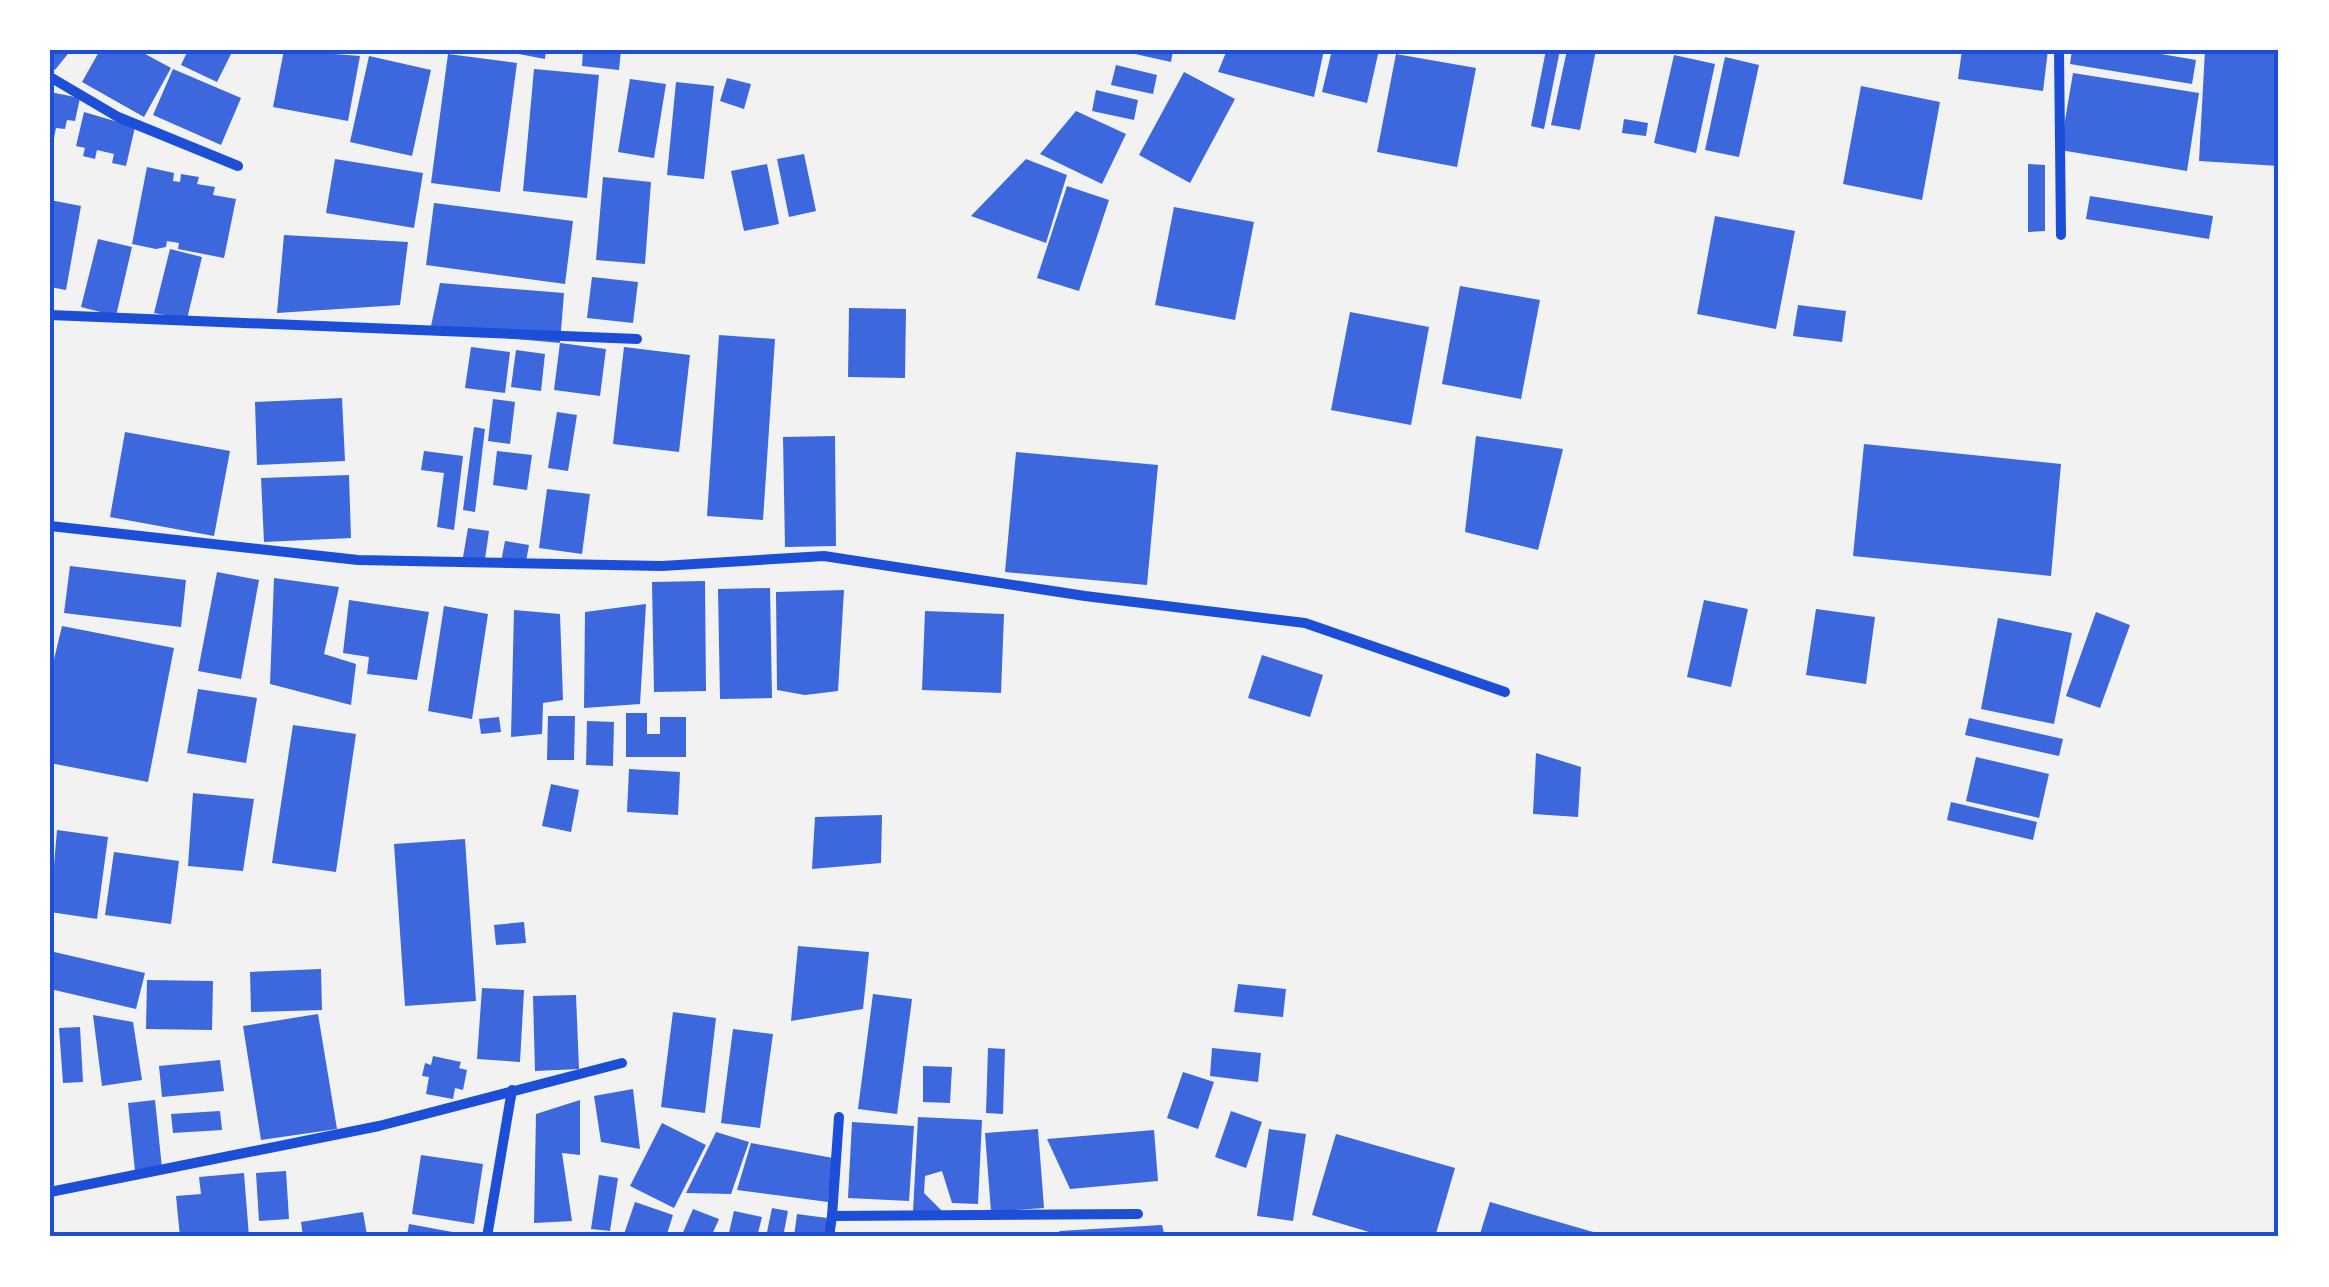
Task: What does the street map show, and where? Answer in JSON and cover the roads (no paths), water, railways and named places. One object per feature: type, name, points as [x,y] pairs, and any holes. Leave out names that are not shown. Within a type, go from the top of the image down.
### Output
[{"type":"street","points":[[2059,50],[2061,235]]},
{"type":"street","points":[[50,78],[118,116],[238,166]]},
{"type":"street","points":[[50,315],[636,339]]},
{"type":"street","points":[[50,526],[358,560],[662,566],[824,556],[1085,596],[1305,623],[1506,692]]},
{"type":"street","points":[[50,1192],[379,1126],[622,1063]]},
{"type":"street","points":[[488,1237],[512,1090]]},
{"type":"street","points":[[829,1237],[839,1117]]},
{"type":"street","points":[[832,1216],[1138,1214]]}]
